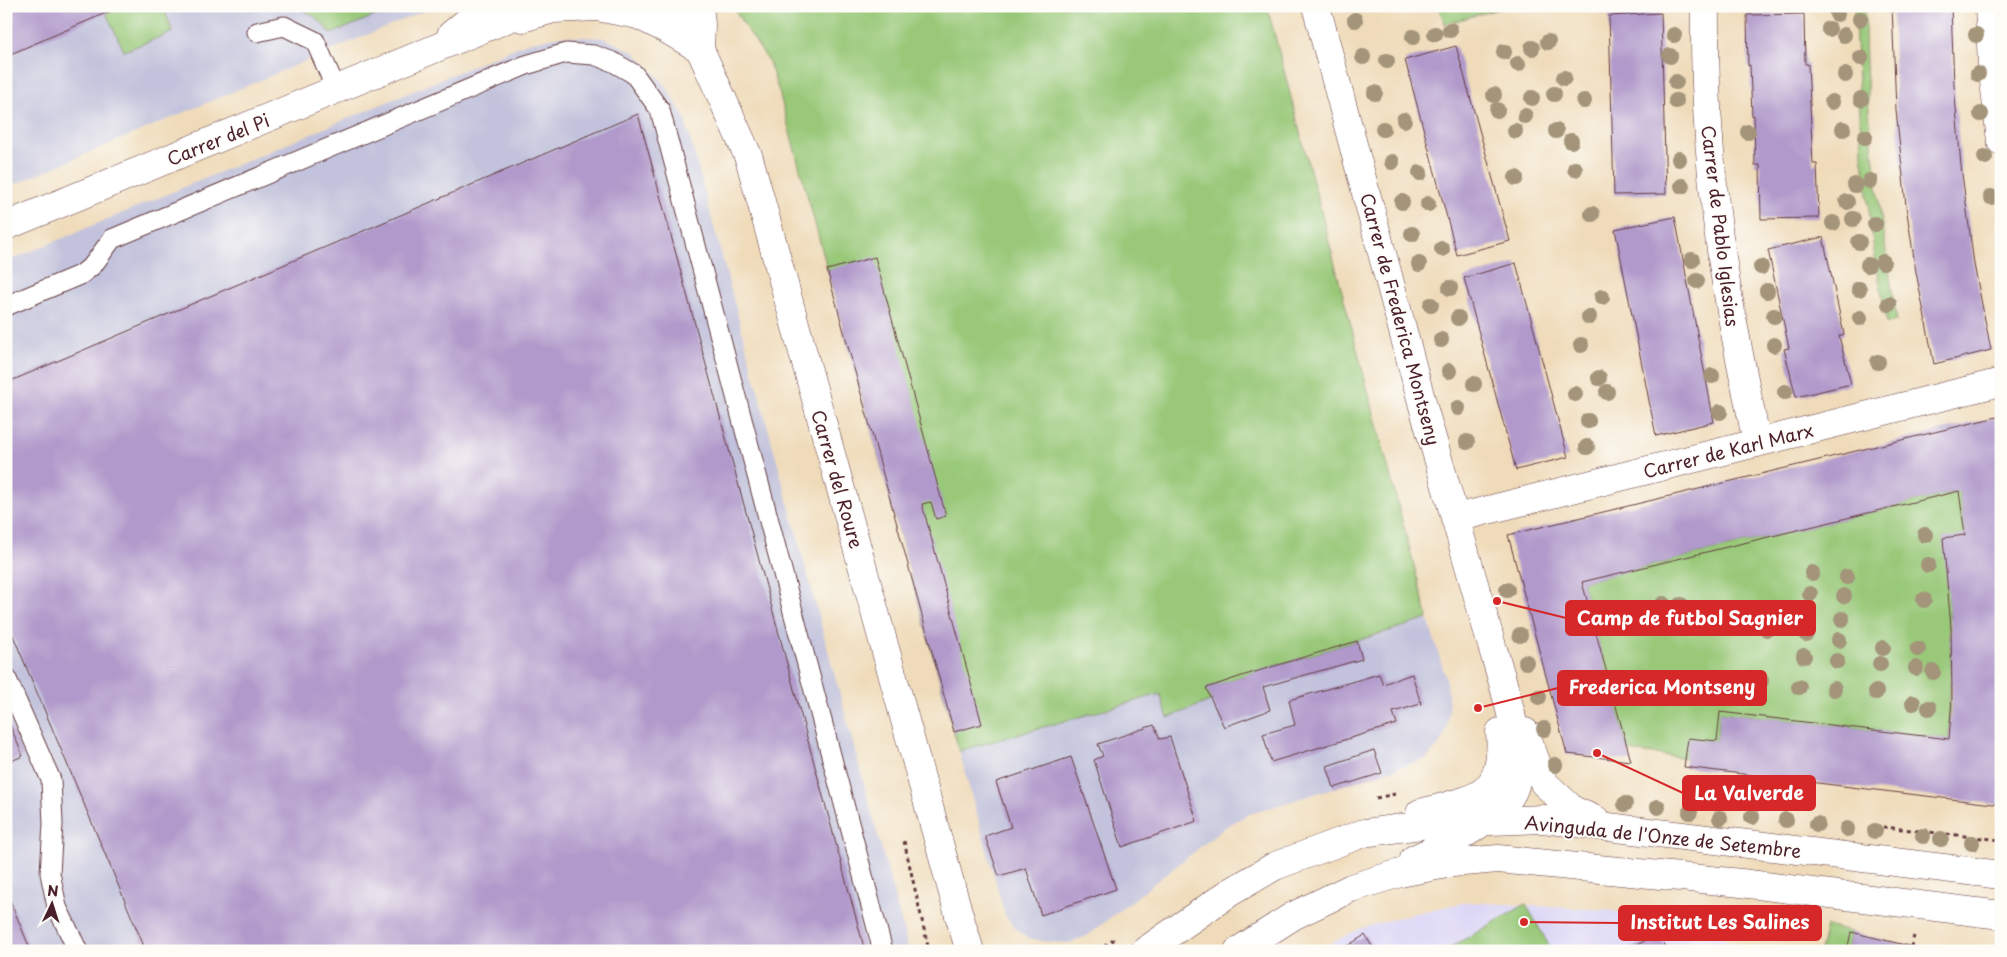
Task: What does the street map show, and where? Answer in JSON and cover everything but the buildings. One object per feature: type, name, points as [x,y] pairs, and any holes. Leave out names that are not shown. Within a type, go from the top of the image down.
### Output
[{"type":"street","name":"Carrer del Pi","points":[[6,226],[430,53],[486,17],[538,6]]},
{"type":"street","name":"Carrer del Roure","points":[[673,6],[700,49],[749,158],[970,951]]},
{"type":"street","points":[[486,17],[553,9],[597,7],[638,15],[700,49],[701,24],[698,6]]},
{"type":"street","name":"Carrer de Frederica Montseny","points":[[1316,6],[1488,632]]},
{"type":"street","name":"Carrer de Pablo Iglesias","points":[[1705,6],[1704,56],[1708,130],[1716,211],[1728,293],[1757,443]]},
{"type":"street","points":[[1989,6],[1992,64],[2001,141]]},
{"type":"street","name":"Carrer de Karl Marx","points":[[1456,518],[2001,382]]},
{"type":"street","points":[[1238,951],[1293,916],[1451,842],[1484,821],[1503,805],[1513,793],[1517,782],[1518,763],[1510,711],[1488,632]]},
{"type":"street","points":[[1488,632],[1544,784],[1573,810],[1609,827]]},
{"type":"street","points":[[1364,833],[1402,818],[1475,798],[1493,783],[1499,767],[1501,740],[1499,707],[1488,632]]},
{"type":"street","name":"Avinguda de l'Onze de Setembre","points":[[1145,951],[1229,893],[1275,866],[1364,833],[1437,823],[1543,819],[2001,875]]},
{"type":"street","points":[[1351,888],[1400,873],[1452,863],[1498,859],[1741,883],[2001,915]]},
{"type":"lane","points":[[257,32],[284,26],[315,41],[336,91]]},
{"type":"lane","points":[[6,306],[82,274],[93,265],[112,239],[526,65],[566,53],[594,55],[613,62],[634,74],[660,110],[883,951]]},
{"type":"lane","points":[[6,678],[51,780],[53,824],[50,872],[57,907],[78,951]]},
{"type":"path","points":[[1911,946],[1914,936]]},
{"type":"shaded area","points":[[6,6],[435,6],[6,188]]},
{"type":"shaded area","points":[[561,36],[604,38],[634,52],[664,83],[684,116],[909,951],[6,951],[6,262],[527,43]]},
{"type":"shaded area","points":[[1428,619],[1447,682],[1449,710],[1447,728],[1439,745],[1426,759],[1247,815],[1227,826],[1087,936],[1071,943],[1048,942],[1028,938],[1014,927],[1005,915],[959,751],[1160,694],[1169,718],[1206,688]]},
{"type":"shaded area","points":[[1467,902],[1608,910],[1722,934],[1732,951],[1316,951],[1359,929],[1407,915]]},
{"type":"green space","points":[[122,6],[163,6],[173,32],[124,51],[106,13]]},
{"type":"green space","points":[[292,6],[398,6],[331,34],[314,17]]},
{"type":"green space","points":[[734,6],[1267,6],[1428,619],[1207,688],[1212,700],[1168,718],[1160,694],[959,751],[779,92],[769,62],[735,11]]},
{"type":"green space","points":[[1438,6],[1508,6],[1445,24]]},
{"type":"green space","points":[[1854,6],[1865,6],[1865,46],[1870,125],[1879,204],[1897,321],[1887,323],[1874,251],[1862,152]]},
{"type":"green space","points":[[1959,491],[1965,535],[1948,577],[1951,664],[1949,739],[1720,712],[1714,761],[1628,751],[1582,582]]},
{"type":"green space","points":[[1526,904],[1552,951],[1444,951]]},
{"type":"green space","points":[[1826,926],[1851,932],[1847,951],[1820,951]]},
{"type":"place","name":"Camp de futbol Sagnier","points":[[1497,601]]},
{"type":"place","name":"Frederica Montseny","points":[[1478,708]]},
{"type":"place","name":"La Valverde","points":[[1597,753]]},
{"type":"place","name":"Institut Les Salines","points":[[1524,922]]}]
